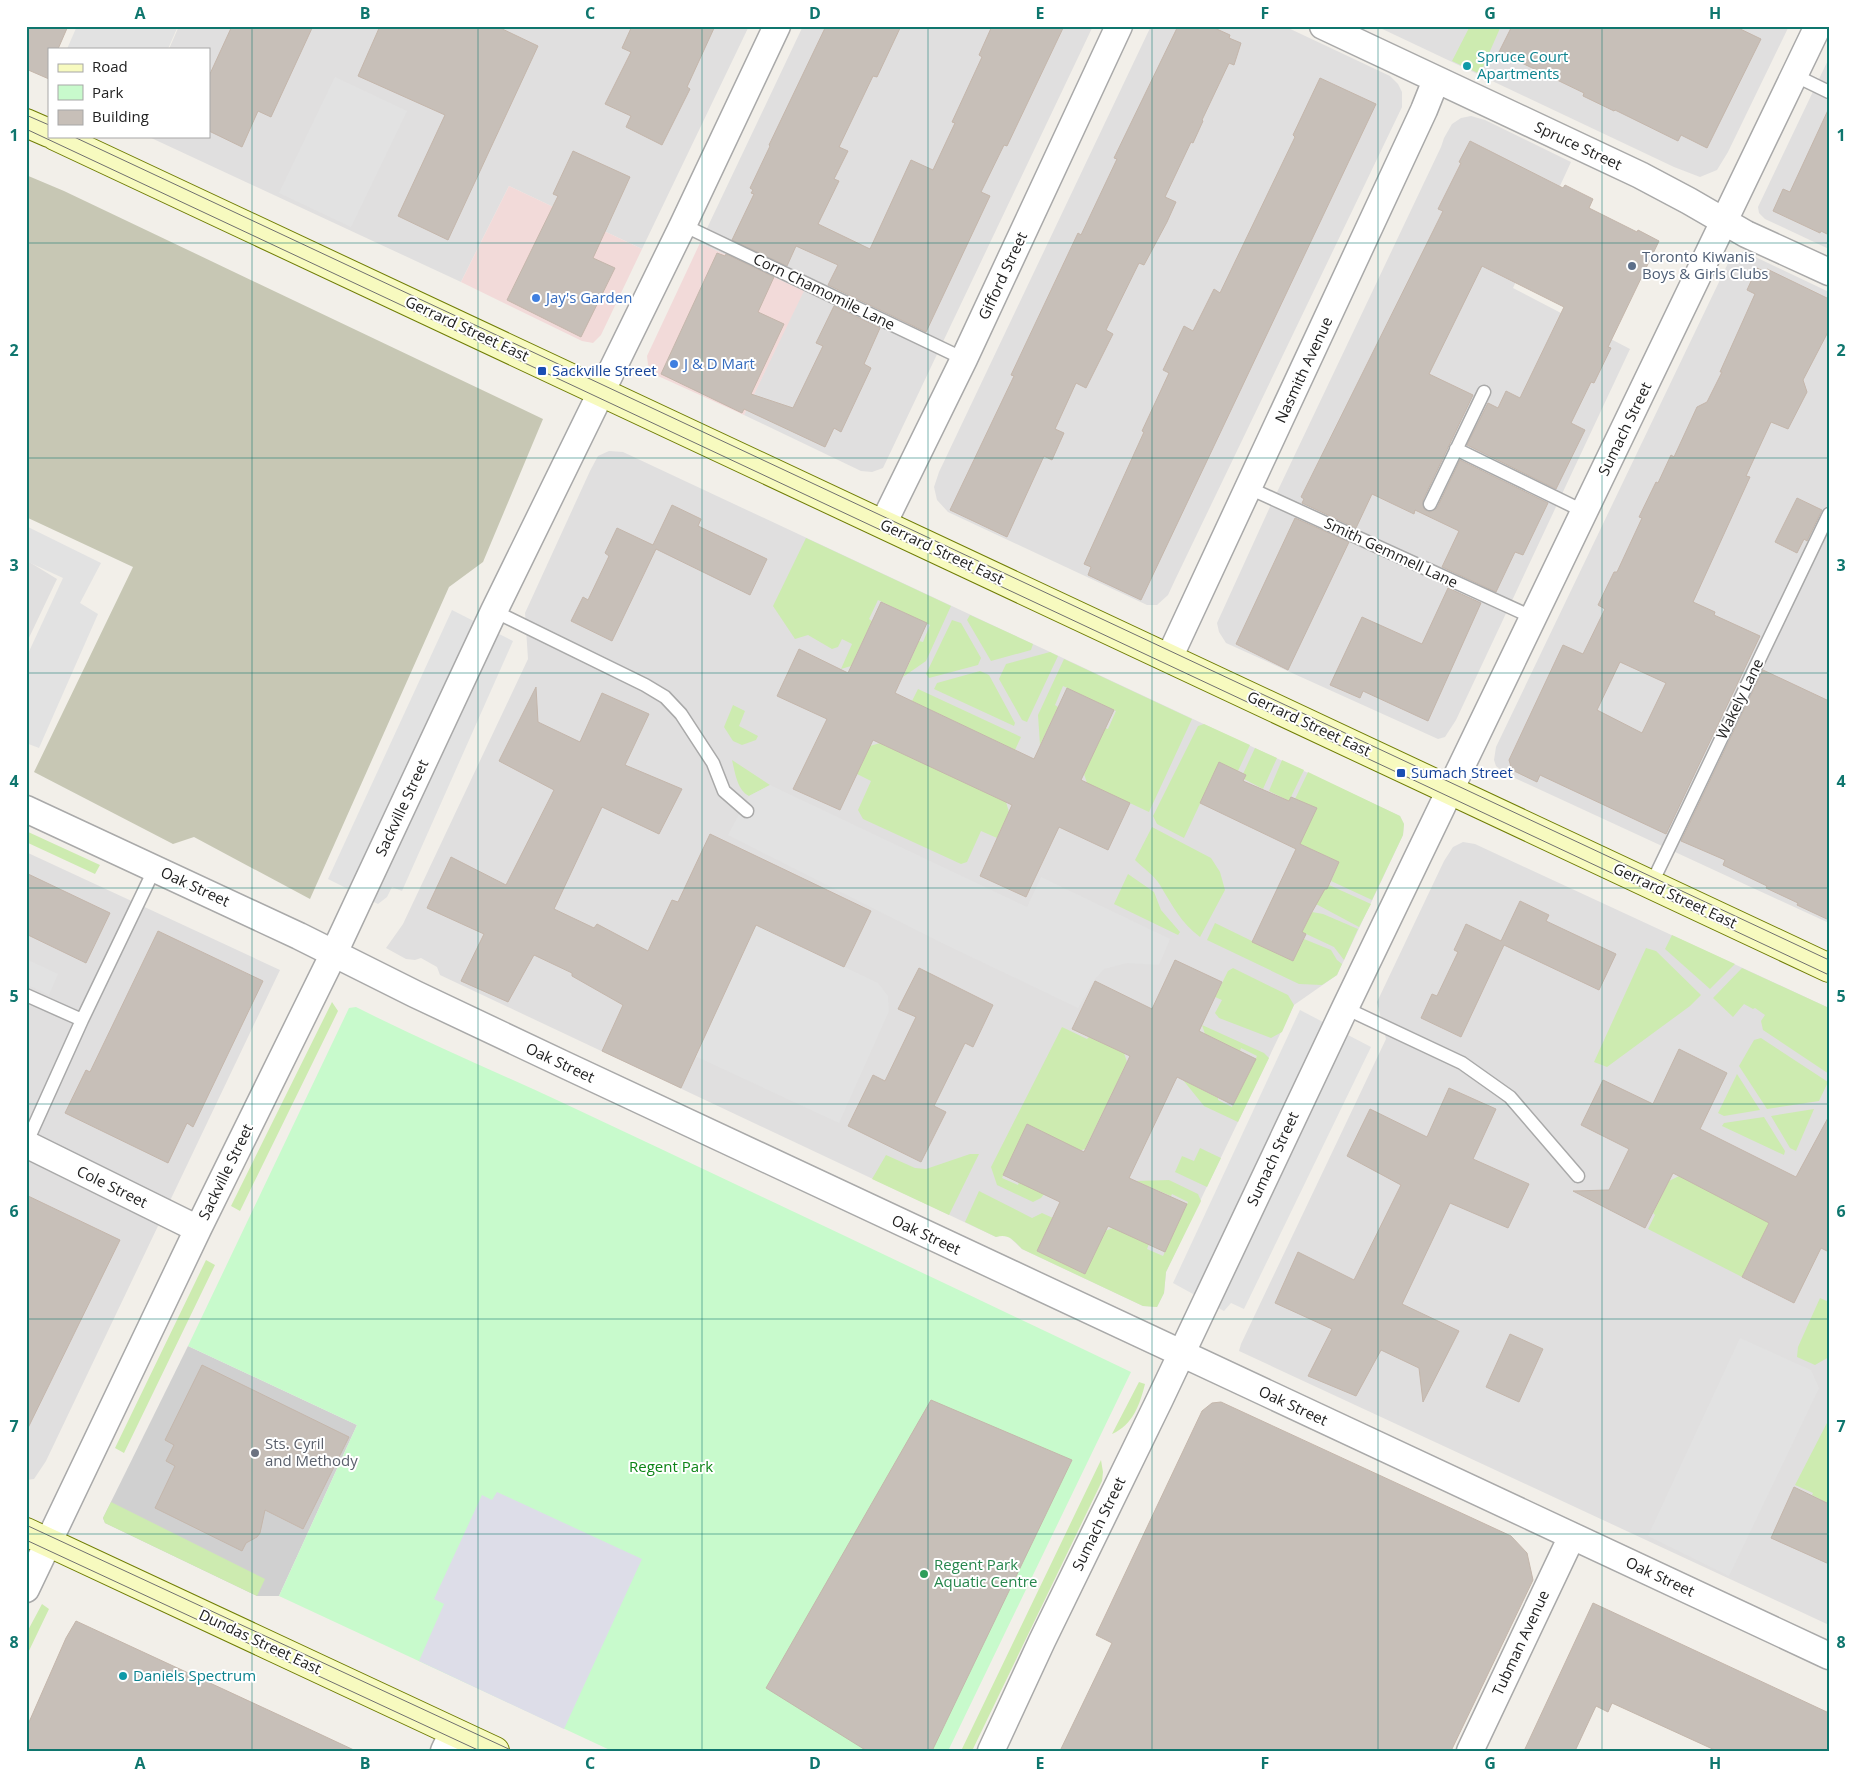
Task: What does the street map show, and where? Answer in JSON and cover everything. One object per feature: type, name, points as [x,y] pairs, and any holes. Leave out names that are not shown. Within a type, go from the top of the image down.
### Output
[{"type":"main road","points":[[26,123],[48,133]]},
{"type":"main road","name":"Gerrard Street East","points":[[59,138],[1829,968]]},
{"type":"main road","name":"Dundas Street East","points":[[38,1538],[448,1741],[494,1751]]},
{"type":"street","name":"Sackville Street","points":[[26,1589],[38,1538],[198,1229],[334,953],[491,618],[684,225],[777,26]]},
{"type":"street","name":"Gifford Street","points":[[883,524],[964,358],[1119,26]]},
{"type":"street","name":"Spruce Street","points":[[1323,26],[1640,175],[1724,220],[1746,234],[1829,272]]},
{"type":"street","name":"Sumach Street","points":[[991,1751],[1345,1008],[1818,26]]},
{"type":"street","name":"Nasmith Avenue","points":[[1169,658],[1424,110],[1436,80]]},
{"type":"street","name":"Oak Street","points":[[26,809],[334,953],[556,1061],[1829,1656]]},
{"type":"street","name":"Cole Street","points":[[26,1144],[198,1229]]},
{"type":"street","name":"Tubman Avenue","points":[[1470,1751],[1572,1536]]},
{"type":"lane","points":[[1794,75],[1829,92]]},
{"type":"lane","name":"Corn Chamomile Lane","points":[[684,225],[964,358]]},
{"type":"lane","points":[[1430,504],[1484,392]]},
{"type":"lane","points":[[1456,449],[1585,512]]},
{"type":"lane","name":"Smith Gemmell Lane","points":[[1249,488],[1534,618]]},
{"type":"lane","name":"Wakely Lane","points":[[1651,885],[1829,514]]},
{"type":"lane","points":[[491,618],[645,685],[665,697],[681,714],[700,741],[713,763],[724,791],[747,811]]},
{"type":"lane","points":[[26,1144],[82,1020],[155,868]]},
{"type":"lane","points":[[26,995],[82,1020]]},
{"type":"lane","points":[[1345,1008],[1462,1063],[1502,1091],[1534,1123],[1578,1176]]},
{"type":"shaded area","points":[[77,26],[178,26],[168,48],[67,48]]},
{"type":"shaded area","points":[[179,26],[749,26],[642,249],[509,186],[461,282],[151,138],[210,138],[210,48],[169,48]]},
{"type":"shaded area","points":[[803,26],[1093,26],[883,468],[872,472],[861,471],[744,415],[803,291],[700,243]]},
{"type":"shaded area","points":[[1151,26],[1284,26],[1390,76],[1398,84],[1402,92],[1402,107],[1168,595],[1157,605],[1147,605],[948,512],[937,500],[934,487],[939,472]]},
{"type":"shaded area","points":[[1376,26],[1789,26],[1728,152],[1717,170],[1700,177],[1674,167]]},
{"type":"shaded area","points":[[1829,58],[1829,249],[1765,219],[1759,213],[1758,207]]},
{"type":"shaded area","points":[[335,77],[407,111],[351,227],[279,193]]},
{"type":"shaded area","points":[[1471,116],[1485,120],[1571,162],[1513,288],[1630,349],[1456,720],[1445,737],[1438,739],[1226,643],[1219,632],[1217,623],[1444,138],[1452,124],[1461,118]]},
{"type":"shaded area","points":[[26,175],[64,191],[543,419],[483,562],[449,587],[310,899],[194,837],[173,844],[34,772],[133,567],[26,517]]},
{"type":"shaded area","points":[[509,186],[642,249],[601,335],[593,343],[582,341],[461,282]]},
{"type":"shaded area","points":[[700,243],[804,291],[744,415],[658,376],[648,365],[647,356]]},
{"type":"shaded area","points":[[1736,252],[1745,252],[1829,292],[1829,923],[1506,774],[1496,766],[1494,760],[1496,747],[1730,259]]},
{"type":"shaded area","points":[[609,451],[623,452],[1400,816],[1404,824],[1403,835],[1337,975],[1294,1005],[1166,1272],[1164,1293],[1157,1307],[1143,1306],[1022,1249],[1008,1236],[996,1237],[440,975],[437,967],[421,958],[415,960],[406,959],[386,948],[403,924],[528,659],[525,613],[590,471],[598,456]]},
{"type":"shaded area","points":[[26,526],[101,563],[80,603],[98,614],[39,748],[26,743],[26,658],[63,578],[26,561]]},
{"type":"shaded area","points":[[26,560],[57,579],[26,644]]},
{"type":"shaded area","points":[[452,610],[513,641],[402,891],[392,887],[387,897],[378,904],[328,879]]},
{"type":"shaded area","points":[[770,785],[1027,907],[1041,877],[1170,939],[1159,965],[1127,963],[1104,969],[1095,979],[1078,1008],[942,943],[728,835],[749,796]]},
{"type":"shaded area","points":[[1463,842],[1475,844],[1829,1008],[1829,1625],[1239,1351],[1386,1039],[1377,1002],[1444,861],[1453,847]]},
{"type":"shaded area","points":[[26,852],[280,970],[46,1461],[34,1479],[26,1480]]},
{"type":"shaded area","points":[[756,925],[878,983],[888,996],[889,1011],[839,1123],[695,1056]]},
{"type":"shaded area","points":[[26,959],[58,974],[49,995],[26,984]]},
{"type":"shaded area","points":[[1300,1010],[1371,1047],[1244,1309],[1231,1303],[1224,1311],[1173,1283]]},
{"type":"shaded area","points":[[1740,1338],[1811,1370],[1819,1388],[1729,1576],[1648,1536]]},
{"type":"shaded area","points":[[188,1346],[357,1425],[279,1596],[257,1596],[105,1523],[103,1518]]},
{"type":"shaded area","points":[[497,1492],[642,1559],[564,1729],[419,1661],[444,1604],[434,1599],[482,1495],[492,1500]]},
{"type":"green space","points":[[1470,26],[1501,26],[1480,74],[1452,61]]},
{"type":"green space","points":[[806,538],[951,606],[926,661],[903,677],[919,641],[923,642],[930,625],[878,600],[869,619],[872,621],[851,666],[841,669],[852,644],[842,639],[838,647],[832,649],[808,635],[795,639],[773,606]]},
{"type":"green space","points":[[970,615],[1033,644],[1031,650],[991,661],[967,620]]},
{"type":"green space","points":[[952,620],[961,623],[981,658],[978,665],[929,678],[926,674]]},
{"type":"green space","points":[[1050,652],[1058,656],[1027,722],[1022,720],[999,679],[1006,664]]},
{"type":"green space","points":[[1064,659],[1192,719],[1149,812],[1087,783],[1084,774],[1105,728],[1108,729],[1116,711],[1063,686],[1055,705],[1058,707],[1040,745],[1038,715]]},
{"type":"green space","points":[[980,671],[989,675],[1015,723],[1014,726],[934,689],[937,683]]},
{"type":"green space","points":[[918,689],[1021,737],[1015,750],[912,701]]},
{"type":"green space","points":[[733,705],[745,711],[739,726],[758,736],[756,740],[742,745],[733,741],[724,727]]},
{"type":"green space","points":[[1204,724],[1250,745],[1238,771],[1219,763],[1184,838],[1157,824],[1153,816],[1198,726]]},
{"type":"green space","points":[[880,743],[1006,802],[1009,812],[997,838],[981,831],[967,862],[961,864],[863,819],[858,810],[871,781],[857,774],[870,746]]},
{"type":"green space","points":[[1255,748],[1277,758],[1263,789],[1244,779],[1243,774]]},
{"type":"green space","points":[[732,760],[770,785],[749,796],[739,785]]},
{"type":"green space","points":[[1282,760],[1304,770],[1289,801],[1269,791]]},
{"type":"green space","points":[[1308,772],[1400,816],[1404,824],[1403,835],[1372,900],[1331,881],[1339,862],[1300,844],[1316,809],[1295,799]]},
{"type":"green space","points":[[1152,827],[1211,858],[1220,872],[1225,890],[1200,937],[1182,920],[1155,878],[1135,860]]},
{"type":"green space","points":[[26,831],[100,865],[95,874],[26,842]]},
{"type":"green space","points":[[1128,874],[1154,892],[1161,910],[1180,932],[1178,935],[1114,904]]},
{"type":"green space","points":[[1329,885],[1371,904],[1359,927],[1316,904],[1323,888],[1327,889]]},
{"type":"green space","points":[[1312,912],[1323,914],[1358,929],[1344,960],[1334,947],[1302,932]]},
{"type":"green space","points":[[1215,923],[1293,961],[1304,939],[1331,950],[1342,964],[1337,975],[1322,985],[1299,984],[1207,940]]},
{"type":"green space","points":[[1672,935],[1735,964],[1710,989],[1665,949]]},
{"type":"green space","points":[[1646,948],[1656,951],[1701,995],[1690,1006],[1607,1067],[1594,1062]]},
{"type":"green space","points":[[1233,968],[1288,995],[1294,1005],[1282,1032],[1271,1038],[1219,1018],[1215,1013],[1222,1000],[1215,997],[1228,971]]},
{"type":"green space","points":[[1742,968],[1829,1008],[1829,1074],[1763,1030],[1761,1021],[1765,1015],[1755,1008],[1753,1009],[1744,1004],[1733,1017],[1713,998]]},
{"type":"green space","points":[[332,1002],[338,1011],[240,1211],[231,1206]]},
{"type":"green space","name":"Regent Park","points":[[356,1007],[1131,1372],[948,1751],[612,1751],[279,1596],[357,1425],[188,1346],[349,1008]]},
{"type":"green space","points":[[1202,1025],[1264,1053],[1269,1058],[1238,1122],[1204,1106],[1183,1080],[1232,1107],[1257,1056],[1241,1048],[1240,1051],[1205,1034]]},
{"type":"green space","points":[[1062,1027],[1124,1053],[1127,1062],[1085,1149],[1076,1152],[1027,1125],[1002,1178],[1018,1185],[1019,1182],[1044,1194],[1033,1202],[997,1185],[991,1167]]},
{"type":"green space","points":[[1761,1038],[1828,1082],[1819,1101],[1767,1109],[1739,1066],[1754,1040]]},
{"type":"green space","points":[[1737,1074],[1760,1110],[1724,1116],[1718,1113]]},
{"type":"green space","points":[[1814,1109],[1796,1151],[1790,1148],[1771,1116]]},
{"type":"green space","points":[[1764,1117],[1785,1151],[1784,1155],[1722,1126],[1724,1123]]},
{"type":"green space","points":[[1200,1148],[1221,1158],[1207,1187],[1175,1172],[1182,1156],[1194,1161]]},
{"type":"green space","points":[[970,1154],[979,1154],[949,1215],[872,1179],[886,1155],[915,1168],[926,1169]]},
{"type":"green space","points":[[1679,1176],[1768,1222],[1769,1229],[1742,1277],[1648,1229],[1655,1215],[1653,1213],[1669,1181]]},
{"type":"green space","points":[[1169,1180],[1198,1194],[1201,1201],[1166,1272],[1164,1293],[1157,1307],[1143,1306],[1022,1249],[1008,1237],[996,1237],[965,1222],[979,1191],[1032,1218],[1042,1213],[1053,1218],[1037,1251],[1085,1274],[1105,1231],[1113,1228],[1149,1244],[1147,1249],[1163,1256],[1188,1202],[1136,1181]]},
{"type":"green space","points":[[206,1260],[215,1265],[124,1453],[115,1448]]},
{"type":"green space","points":[[1820,1298],[1829,1302],[1829,1357],[1815,1365],[1797,1357],[1798,1347]]},
{"type":"green space","points":[[1139,1382],[1145,1384],[1141,1399],[1134,1413],[1125,1425],[1112,1434]]},
{"type":"green space","points":[[1829,1419],[1829,1504],[1812,1495],[1813,1493],[1795,1485]]},
{"type":"green space","points":[[1101,1460],[1102,1481],[972,1751],[961,1751]]},
{"type":"green space","points":[[111,1502],[265,1579],[257,1596],[105,1523],[103,1518]]},
{"type":"green space","points":[[42,1604],[49,1609],[26,1657],[26,1634]]},
{"type":"building","points":[[26,26],[68,26],[58,48],[48,48],[48,79],[26,69]]},
{"type":"building","points":[[232,26],[313,26],[271,117],[258,111],[242,147],[210,131],[210,74]]},
{"type":"building","points":[[380,26],[496,26],[538,46],[448,240],[398,216],[445,115],[358,76]]},
{"type":"building","points":[[632,26],[715,26],[687,87],[690,89],[662,145],[626,127],[631,116],[605,104],[631,52],[622,48]]},
{"type":"building","points":[[826,26],[901,26],[877,77],[873,76],[839,147],[848,151],[834,179],[839,181],[818,224],[870,249],[911,160],[933,170],[955,123],[952,122],[982,57],[979,55],[992,26],[1064,26],[1007,146],[1004,145],[981,192],[990,196],[926,332],[828,285],[838,265],[796,246],[787,266],[732,240],[754,194],[751,193],[753,190],[750,188]]},
{"type":"building","points":[[1178,26],[1210,26],[1230,35],[1229,38],[1241,43],[1234,65],[1229,63],[1193,143],[1191,142],[1165,197],[1176,202],[1167,222],[1144,265],[1139,263],[1106,330],[1113,334],[1086,388],[1076,383],[1055,429],[1064,433],[1052,460],[1044,456],[1007,537],[950,510],[1014,376],[1011,375],[1078,233],[1081,235],[1117,159],[1114,158]]},
{"type":"building","points":[[1512,26],[1734,26],[1761,39],[1707,148],[1681,135],[1678,141],[1583,96],[1584,93],[1499,52]]},
{"type":"building","points":[[1320,78],[1376,104],[1141,600],[1088,575],[1091,567],[1084,564],[1169,373],[1163,370],[1184,326],[1193,331],[1214,289],[1220,293],[1295,137],[1293,135]]},
{"type":"building","points":[[1829,108],[1829,235],[1821,231],[1820,233],[1773,211],[1783,189],[1790,192]]},
{"type":"building","points":[[1470,141],[1563,188],[1565,185],[1593,199],[1589,208],[1659,241],[1608,347],[1611,348],[1594,383],[1591,382],[1571,423],[1585,430],[1556,489],[1467,445],[1488,403],[1498,408],[1506,391],[1520,398],[1564,307],[1482,266],[1429,374],[1473,395],[1423,500],[1424,509],[1430,512],[1437,508],[1460,460],[1548,503],[1523,555],[1515,552],[1496,592],[1442,567],[1459,531],[1415,510],[1414,514],[1372,494],[1356,528],[1302,503],[1304,499],[1301,497],[1443,211],[1438,209]]},
{"type":"building","points":[[573,151],[630,177],[593,258],[615,268],[581,337],[507,300],[558,196],[553,194]]},
{"type":"building","points":[[717,253],[725,256],[726,254],[774,277],[758,312],[784,324],[751,394],[793,408],[823,346],[816,343],[834,306],[880,328],[864,364],[871,368],[841,432],[834,428],[825,447],[744,409],[742,413],[661,374]]},
{"type":"building","points":[[1757,268],[1765,272],[1767,269],[1829,299],[1829,330],[1803,380],[1807,392],[1788,429],[1771,422],[1746,476],[1750,477],[1693,602],[1715,612],[1714,615],[1760,636],[1666,834],[1540,775],[1537,782],[1512,770],[1509,760],[1563,645],[1583,654],[1605,609],[1598,605],[1614,572],[1617,572],[1642,518],[1639,517],[1656,482],[1658,483],[1671,455],[1674,457],[1697,407],[1707,402],[1722,372],[1720,372],[1755,294],[1747,290]],"holes":[[[1620,662],[1666,683],[1642,733],[1597,710]]]},
{"type":"building","points":[[1797,498],[1822,510],[1807,541],[1804,539],[1797,553],[1775,542]]},
{"type":"building","points":[[672,505],[701,519],[698,526],[767,559],[750,595],[656,549],[612,641],[571,621],[583,597],[588,600],[609,556],[605,553],[617,528],[653,545]]},
{"type":"building","points":[[1295,518],[1349,542],[1288,670],[1236,644]]},
{"type":"building","points":[[1448,588],[1481,603],[1428,721],[1363,691],[1360,698],[1330,685],[1362,617],[1422,644]]},
{"type":"building","points":[[881,602],[927,623],[895,693],[1034,759],[1067,688],[1114,710],[1081,780],[1130,803],[1108,850],[1059,827],[1026,897],[980,876],[1012,805],[873,740],[840,810],[793,789],[827,719],[777,696],[799,649],[848,673]]},
{"type":"building","points":[[1763,670],[1829,701],[1829,920],[1766,888],[1767,886],[1723,865],[1725,860],[1681,841]]},
{"type":"building","points":[[536,687],[538,722],[580,742],[602,693],[649,714],[625,765],[682,789],[659,834],[602,807],[554,909],[594,928],[597,924],[648,951],[672,900],[678,902],[710,834],[871,911],[844,967],[756,925],[681,1088],[602,1051],[623,1005],[572,976],[572,973],[534,955],[508,1002],[461,981],[484,934],[427,908],[451,857],[506,885],[554,790],[499,761]]},
{"type":"building","points":[[1219,762],[1246,775],[1243,781],[1289,801],[1291,797],[1317,808],[1300,844],[1339,862],[1327,889],[1325,889],[1302,932],[1306,934],[1293,961],[1252,942],[1296,849],[1200,803]]},
{"type":"building","points":[[26,873],[110,913],[86,963],[26,934]]},
{"type":"building","points":[[1520,901],[1549,915],[1546,921],[1616,954],[1599,990],[1504,945],[1461,1037],[1421,1018],[1432,994],[1437,996],[1458,952],[1454,950],[1466,924],[1501,941]]},
{"type":"building","points":[[158,931],[263,981],[193,1127],[187,1123],[168,1163],[65,1113],[86,1070],[90,1072]]},
{"type":"building","points":[[1175,960],[1222,982],[1199,1031],[1256,1059],[1233,1105],[1177,1077],[1129,1178],[1187,1204],[1165,1252],[1108,1226],[1085,1274],[1037,1251],[1060,1202],[1003,1175],[1027,1124],[1084,1152],[1130,1056],[1072,1029],[1095,981],[1152,1009]]},
{"type":"building","points":[[919,968],[993,1005],[973,1047],[965,1043],[934,1106],[946,1112],[921,1162],[848,1126],[873,1075],[885,1081],[916,1017],[898,1009]]},
{"type":"building","points":[[1679,1049],[1727,1073],[1700,1129],[1796,1177],[1829,1116],[1829,1252],[1821,1248],[1794,1303],[1742,1277],[1769,1223],[1673,1173],[1645,1228],[1573,1191],[1609,1190],[1629,1149],[1581,1125],[1603,1080],[1653,1104]]},
{"type":"building","points":[[1449,1088],[1496,1109],[1473,1159],[1529,1184],[1508,1228],[1450,1203],[1402,1304],[1459,1331],[1423,1402],[1419,1368],[1381,1350],[1356,1396],[1308,1376],[1332,1329],[1275,1303],[1298,1252],[1354,1280],[1401,1185],[1347,1156],[1370,1109],[1427,1137]]},
{"type":"building","points":[[26,1195],[120,1240],[26,1432]]},
{"type":"building","points":[[1510,1334],[1543,1349],[1519,1402],[1486,1387]]},
{"type":"building","name":"Sts. Cyril and Methody","points":[[202,1365],[349,1437],[303,1529],[265,1510],[260,1533],[257,1537],[246,1543],[242,1551],[155,1508],[175,1466],[166,1461],[174,1445],[165,1440]]},
{"type":"building","name":"Regent Park Aquatic Centre","points":[[931,1400],[1072,1460],[932,1751],[867,1751],[766,1688]]},
{"type":"building","points":[[1221,1402],[1511,1536],[1527,1553],[1533,1580],[1451,1751],[1060,1751],[1112,1643],[1096,1635],[1202,1411],[1212,1403]]},
{"type":"building","points":[[1794,1487],[1829,1504],[1829,1564],[1771,1538]]},
{"type":"building","points":[[1593,1603],[1829,1713],[1829,1751],[1717,1751],[1612,1703],[1608,1712],[1596,1706],[1575,1751],[1524,1751]]},
{"type":"building","name":"Daniels Spectrum","points":[[76,1621],[356,1751],[26,1751],[26,1729],[66,1638]]},
{"type":"tram line","points":[[26,115],[48,125]]},
{"type":"tram line","points":[[26,129],[1829,975]]},
{"type":"tram line","points":[[76,138],[1829,960]]},
{"type":"tram line","points":[[26,1525],[513,1751]]},
{"type":"tram line","points":[[26,1540],[480,1751]]},
{"type":"place","name":"Spruce Court Apartments","points":[[1467,66]]},
{"type":"place","name":"Toronto Kiwanis Boys & Girls Clubs","points":[[1632,266]]},
{"type":"place","name":"Jay's Garden","points":[[536,298]]},
{"type":"place","name":"J & D Mart","points":[[674,364]]},
{"type":"place","name":"Sackville Street","points":[[542,371]]},
{"type":"place","name":"Sumach Street","points":[[1401,773]]},
{"type":"place","name":"Sts. Cyril and Methody","points":[[255,1453]]},
{"type":"place","name":"Regent Park Aquatic Centre","points":[[924,1574]]},
{"type":"place","name":"Daniels Spectrum","points":[[123,1676]]}]
